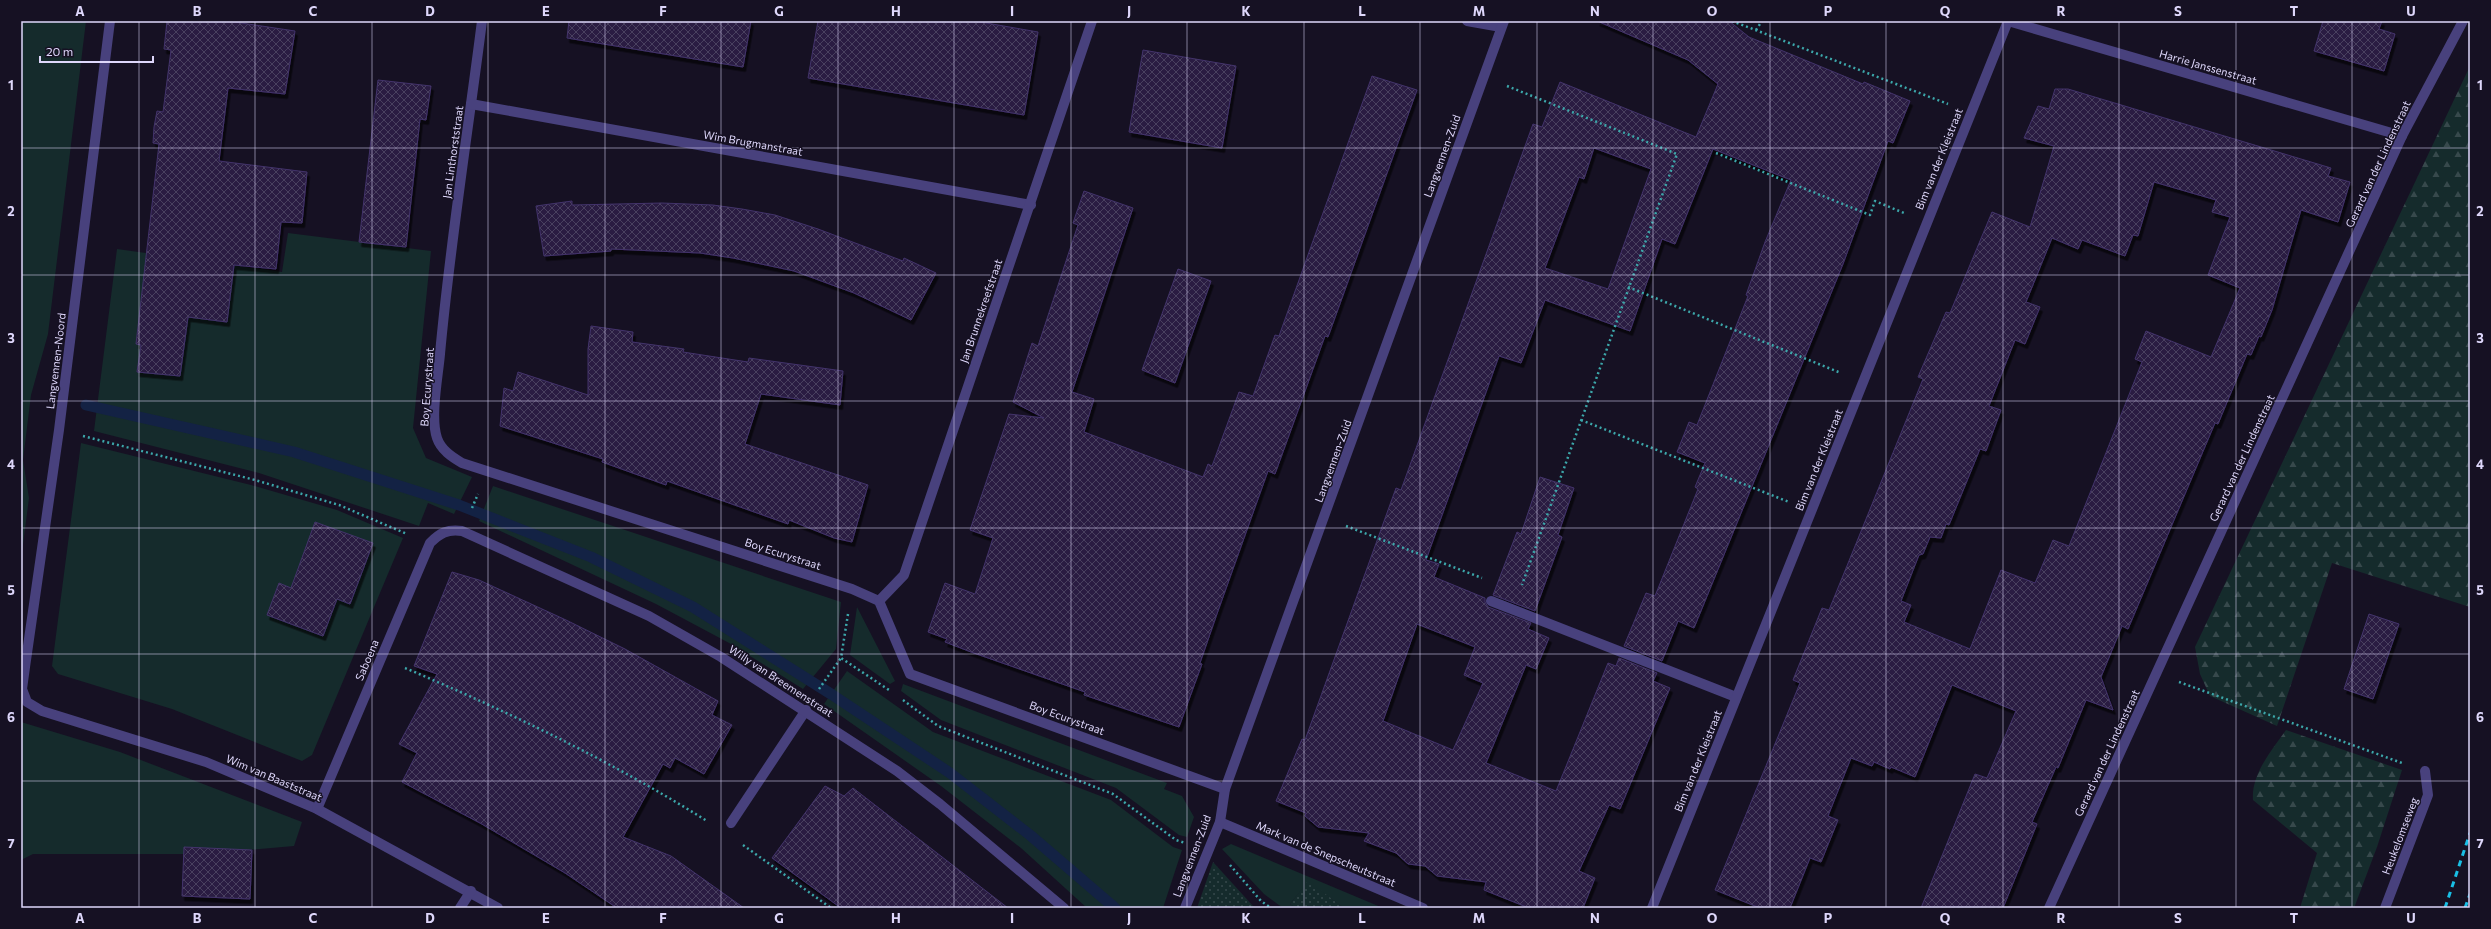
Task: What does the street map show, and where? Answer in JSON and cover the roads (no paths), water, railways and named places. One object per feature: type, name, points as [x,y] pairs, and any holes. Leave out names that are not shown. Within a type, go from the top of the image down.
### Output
[{"type":"street","name":"Langvennen-Noord","points":[[27,702],[22,689],[60,430],[110,21]]},
{"type":"street","name":"Jan Linthorststraat","points":[[446,287],[482,21]]},
{"type":"street","name":"Jan Brunnekreefstraat","points":[[879,601],[904,575],[1092,21]]},
{"type":"street","points":[[1467,21],[1502,24]]},
{"type":"street","name":"Harrie Janssenstraat","points":[[2008,21],[2402,136]]},
{"type":"street","name":"Bim van der Kleistraat","points":[[1652,908],[2008,21]]},
{"type":"street","name":"Gerard van der Lindenstraat","points":[[2049,908],[2402,136],[2463,21]]},
{"type":"street","name":"Langvennen-Zuid","points":[[1185,908],[1220,822],[1226,789],[1502,24]]},
{"type":"street","name":"Wim Brugmanstraat","points":[[471,104],[1030,205]]},
{"type":"street","name":"Boy Ecurystraat","points":[[446,287],[434,425],[437,439],[446,452],[462,463],[852,589],[879,601],[910,674],[1226,789]]},
{"type":"street","name":"Willy van Breemenstraat","points":[[430,543],[439,534],[450,530],[462,531],[649,616],[721,657],[806,710],[897,771],[940,804],[1064,908]]},
{"type":"street","name":"Saboena","points":[[317,809],[430,543]]},
{"type":"street","points":[[1491,601],[1736,697]]},
{"type":"street","name":"Wim van Baaststraat","points":[[27,702],[42,711],[206,762],[317,809],[471,891],[498,908]]},
{"type":"street","points":[[732,823],[806,710]]},
{"type":"street","name":"Heukelomseweg","points":[[2385,908],[2428,795],[2425,771]]},
{"type":"street","name":"Mark van de Snepscheutstraat","points":[[1220,822],[1423,908]]},
{"type":"street","points":[[460,908],[471,891]]},
{"type":"waterway","points":[[86,405],[294,452],[459,505],[591,557],[693,607],[831,694],[950,773],[1030,835],[1115,908]]},
{"type":"railway","points":[[2445,908],[2470,833]]},
{"type":"railway","points":[[2465,908],[2470,894]]}]
